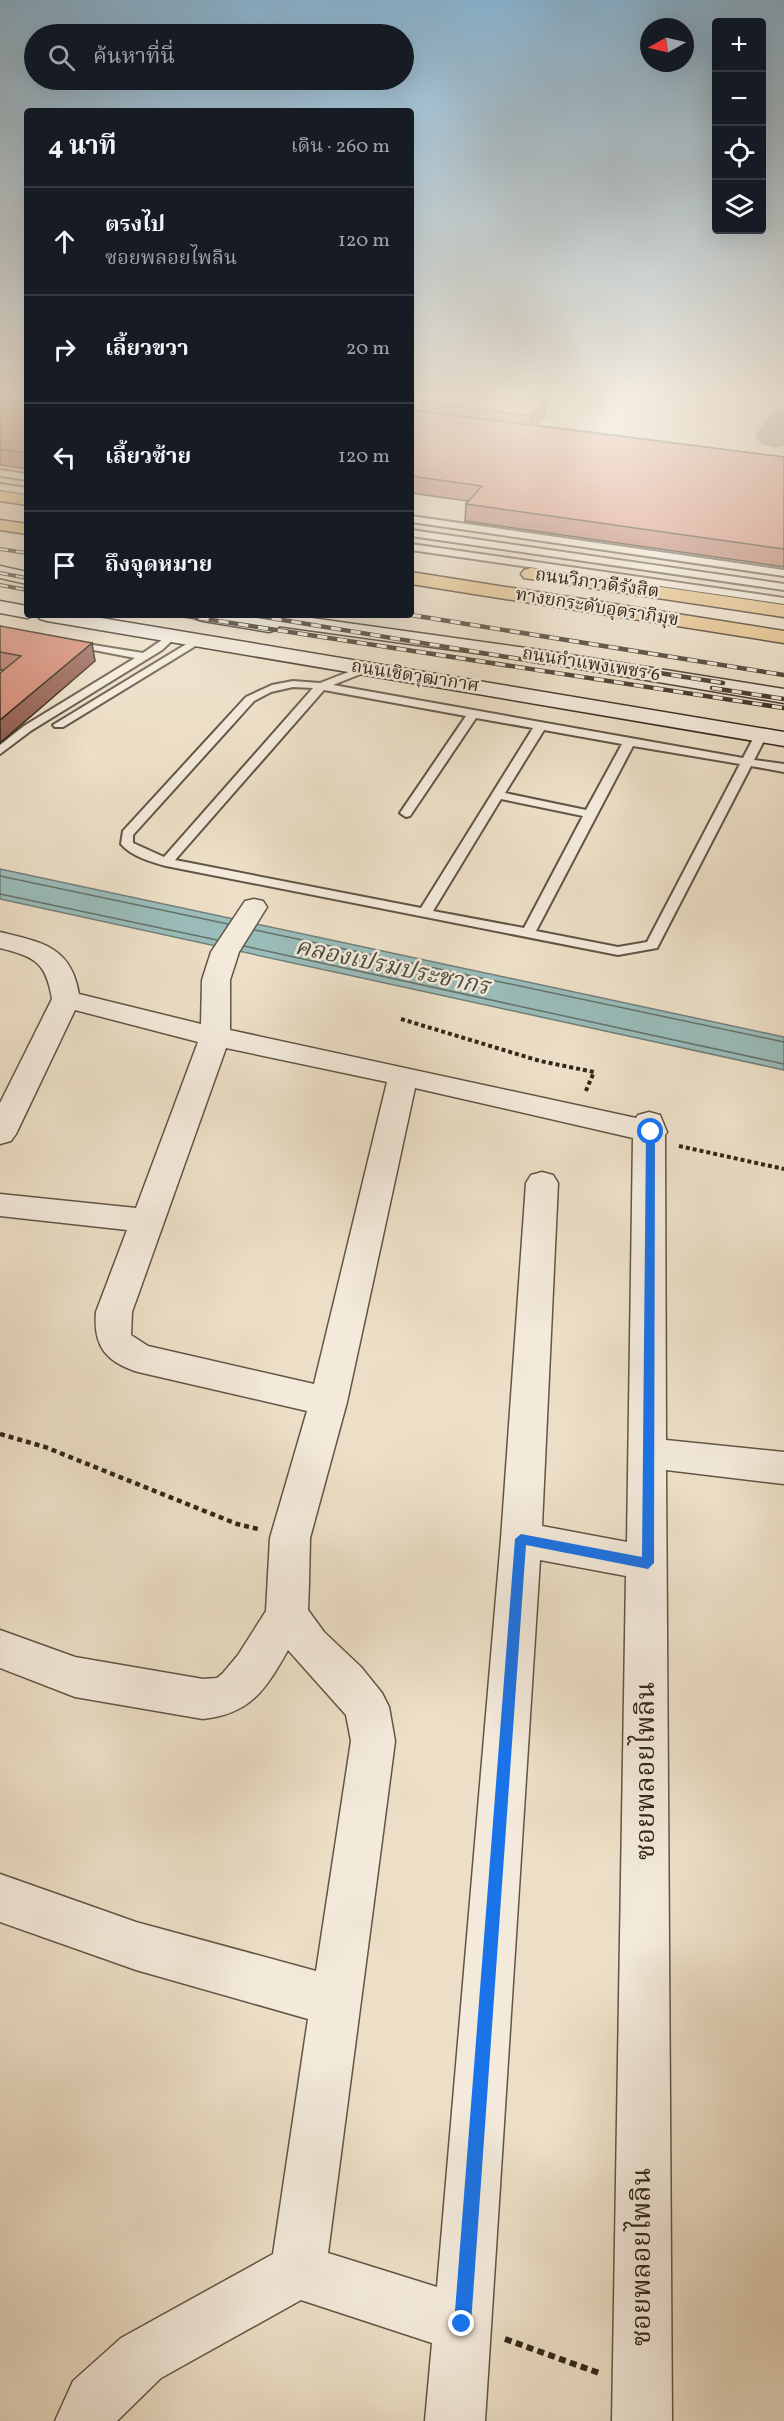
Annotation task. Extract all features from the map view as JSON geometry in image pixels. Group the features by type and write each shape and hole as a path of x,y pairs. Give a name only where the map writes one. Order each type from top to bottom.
{"highway":[{"path":"0,514 24,518"},
{"path":"0,525 24,529"},
{"name":"ถนนวิภาวดีรังสิต","path":"414,556 784,611"},
{"name":"ทางยกระดับอุตราภิมุข","path":"414,566 784,622"},
{"name":"ทางยกระดับอุตราภิมุข","path":"414,578 784,637"},
{"name":"ถนนวิภาวดีรังสิต","path":"414,588 784,646"}],"street":[{"path":"0,573 24,577"},
{"path":"0,583 24,587"},
{"path":"0,607 24,611"},
{"name":"ถนนเชิดวุฒากาศ","path":"65,618 784,739"},
{"name":"ถนนกำแพงเพชร 6","path":"221,618 312,633 397,638"},
{"name":"ถนนกำแพงเพชร 6","path":"267,618 579,662 784,696"},
{"path":"410,675 435,643"},
{"path":"535,697 579,662"},
{"path":"250,913 225,952 216,980 215,1036 114,1312 112,1334 118,1346 138,1358 328,1402"},
{"path":"0,940 42,953 56,964 64,980 66,999 0,1134"},
{"path":"0,1649 75,1677 203,1699 220,1698 232,1692 244,1681 287,1615 290,1538 328,1402 403,1076 166,1026 66,999"},
{"name":"ซอยพลอยไพลิน","path":"403,1076 650,1127 642,2405"},
{"path":"455,2421 521,1539 542,1184"},
{"path":"0,1205 149,1221"},
{"path":"648,1453 784,1468"},
{"path":"521,1539 648,1563"},
{"path":"287,1615 309,1645 346,1681 367,1707 372,1741 298,2271"},
{"path":"0,1898 136,1946 336,2002"},
{"path":"85,2421 94,2402 141,2358 298,2271 462,2324"}],"lane":[{"path":"414,520 784,574"},
{"path":"414,533 784,587"},
{"path":"414,547 784,601"},
{"path":"0,751 28,728 158,648 172,636"},
{"path":"59,725 198,640"},
{"path":"63,641 142,656"},
{"path":"166,862 321,686 364,669"},
{"path":"761,735 747,762 652,945 618,951 166,862 135,850 127,844 127,834 250,699 264,689 279,685 300,683 321,686 629,742 747,762 784,768"},
{"path":"406,813 473,714"},
{"path":"424,914 541,725"},
{"path":"528,934 629,742"},
{"path":"498,795 590,814"}],"path":[{"path":"0,1434 45,1447 237,1524 290,1538"},
{"path":"462,2324 642,2405"}],"water":[{"name":"คลองเปรมประชากร","path":"0,869 784,1037 784,1070 0,899"}],"building":[{"path":"473,505 784,505 784,549"},
{"path":"0,626 92,643 0,720 0,673 21,656 0,652"}],"railway":[{"path":"0,549 24,553"},
{"path":"0,573 24,577"},
{"path":"0,585 24,589"},
{"path":"414,615 784,675"},
{"path":"199,618 784,708"},
{"path":"270,618 544,663"},
{"path":"533,653 723,683"},
{"path":"712,688 784,699"}],"route":[{"path":"462,2324 521,1539 648,1563 651,1132"}]}
